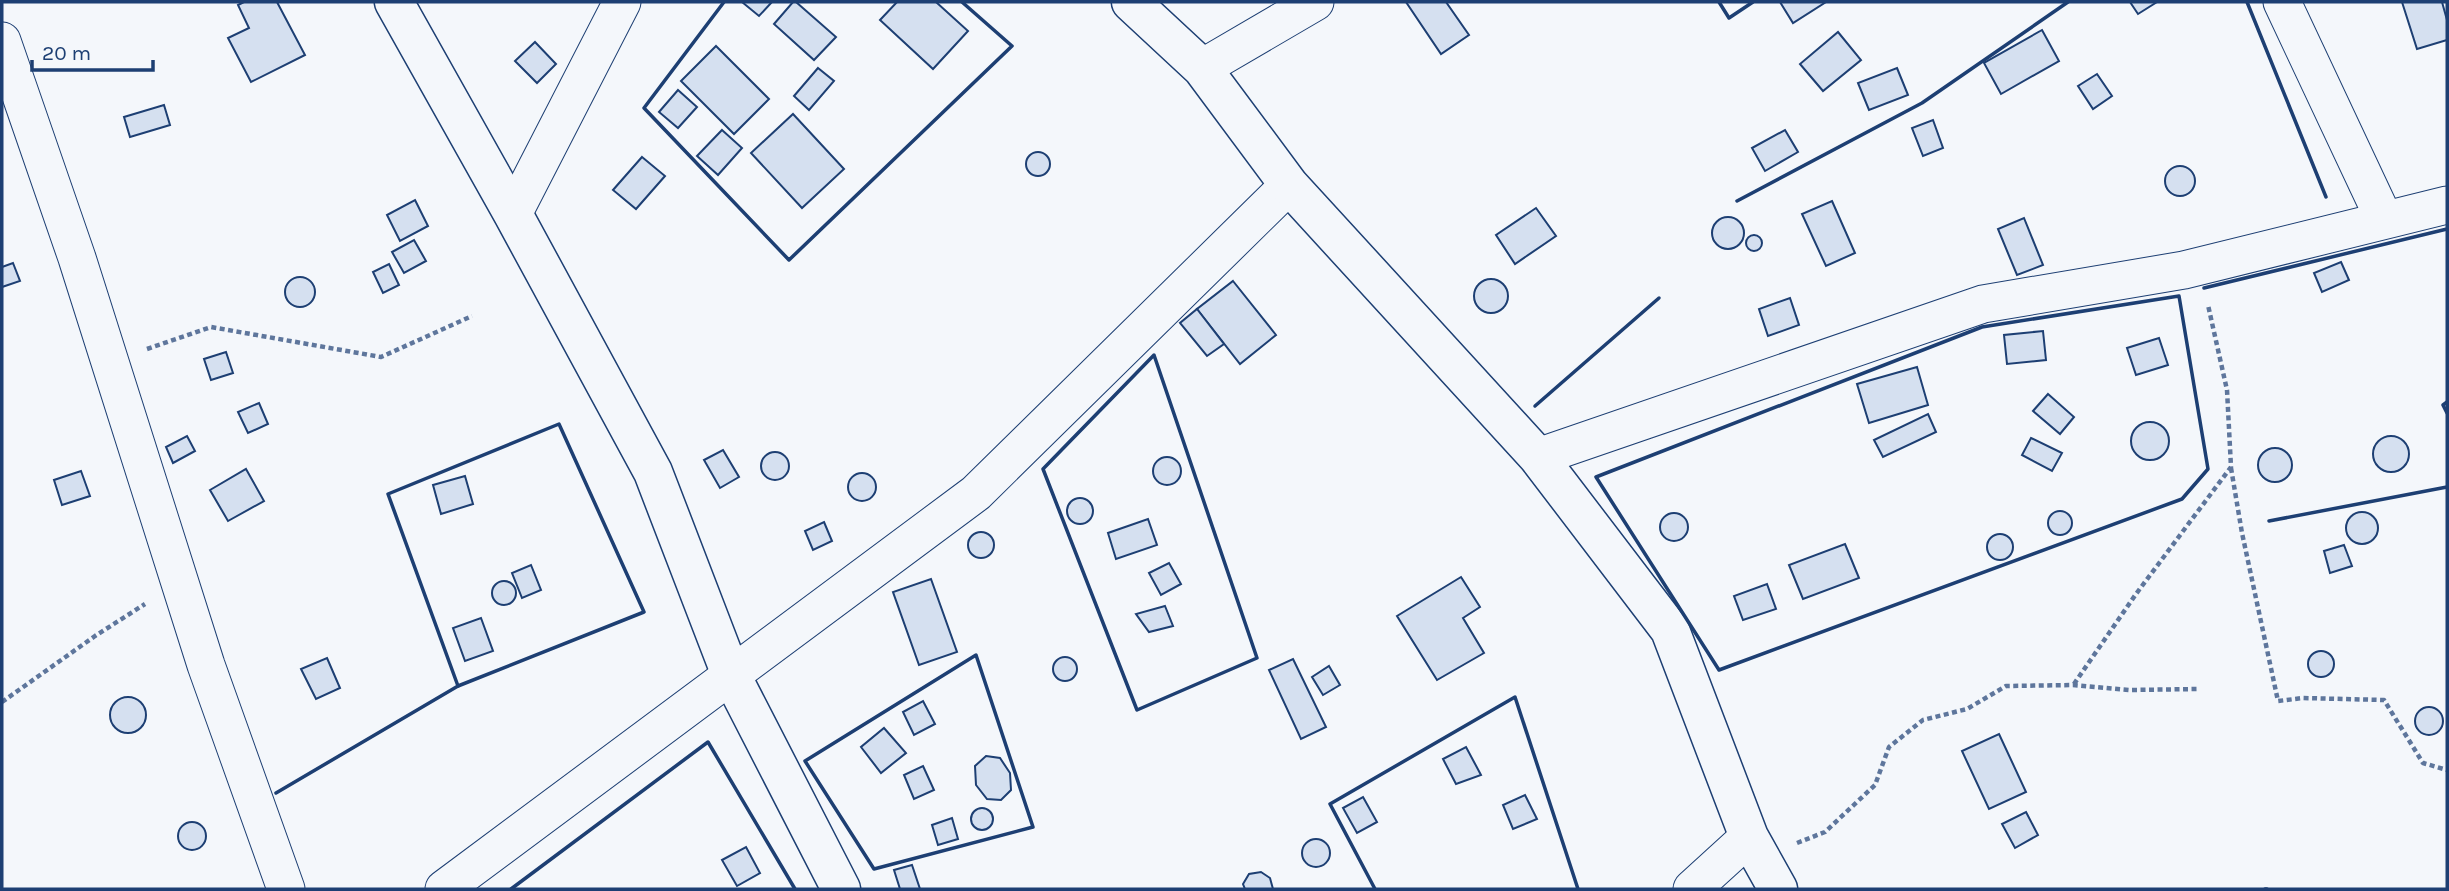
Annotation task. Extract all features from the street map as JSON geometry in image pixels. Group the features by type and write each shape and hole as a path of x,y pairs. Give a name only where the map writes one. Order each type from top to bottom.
{"street":[{"path":"394,2 653,472 731,675 841,889"},
{"path":"513,214 622,2"},
{"path":"1131,2 1202,68 1289,185 1538,457 1670,630 1763,861 1692,889"},
{"path":"1202,68 1315,2"},
{"path":"2282,2 2384,219"},
{"path":"2,41 77,258 206,665 286,889"},
{"path":"444,889 976,493 1289,185"},
{"path":"1538,457 1983,303 2199,266 2447,205"}],"path":[{"path":"2199,266 2227,390 2231,467 2242,533 2278,701 2303,698 2384,699 2423,763 2447,770"},
{"path":"110,361 211,327 381,357 472,316"},
{"path":"2073,685 2136,594 2231,467"},
{"path":"2,702 95,636 180,582"},
{"path":"1763,861 1825,832 1875,785 1889,747 1923,720 1967,709 2006,687 2073,685 2129,690 2198,690"}],"building":[{"path":"244,2 277,2 305,55 251,82 228,38 249,28 238,5"},
{"path":"742,2 772,2 759,16"},
{"path":"793,2 836,37 814,60 774,24"},
{"path":"897,2 936,2 968,31 933,69 880,20"},
{"path":"1406,2 1446,2 1469,35 1441,54"},
{"path":"1780,2 1826,2 1793,23"},
{"path":"2130,2 2157,2 2138,14"},
{"path":"2402,2 2442,2 2447,20 2447,40 2417,49"},
{"path":"2042,30 2059,61 2001,94 1984,63"},
{"path":"1838,32 1861,60 1823,91 1800,64"},
{"path":"535,42 556,64 537,83 515,61"},
{"path":"716,46 769,99 734,134 681,81"},
{"path":"818,68 834,81 809,110 794,96"},
{"path":"1897,68 1908,95 1869,110 1858,83"},
{"path":"2097,74 2112,96 2093,109 2078,86"},
{"path":"678,90 697,107 678,128 659,112"},
{"path":"164,105 170,125 130,137 124,117"},
{"path":"793,114 844,169 802,208 751,153"},
{"path":"1933,120 1943,148 1923,156 1912,128"},
{"path":"722,130 742,148 718,175 697,156"},
{"path":"1785,130 1798,152 1765,171 1752,148"},
{"path":"1038,152 1047,155 1050,164 1047,173 1038,176 1029,173 1026,164 1029,155"},
{"path":"642,157 665,176 636,209 613,190"},
{"path":"2180,166 2191,170 2195,181 2191,192 2180,196 2169,192 2165,181 2169,170"},
{"path":"415,200 428,226 400,241 387,215"},
{"path":"1832,201 1855,253 1826,266 1802,214"},
{"path":"1536,208 1556,236 1515,264 1496,235"},
{"path":"1728,217 1739,222 1744,233 1739,244 1728,249 1717,244 1712,233 1717,222"},
{"path":"2024,218 2043,265 2017,275 1998,229"},
{"path":"1751,235 1757,235 1762,243 1760,249 1751,251 1746,246 1746,240"},
{"path":"414,240 426,261 404,273 392,252"},
{"path":"2341,262 2349,280 2322,292 2314,273"},
{"path":"13,263 20,281 2,287 2,267"},
{"path":"389,264 399,285 383,293 373,272"},
{"path":"300,277 311,281 315,292 311,303 300,307 289,303 285,292 289,281"},
{"path":"1491,279 1503,284 1508,296 1503,308 1491,313 1479,308 1474,296 1479,284"},
{"path":"1233,281 1276,335 1240,364 1197,309"},
{"path":"1790,298 1799,325 1768,336 1759,309"},
{"path":"1197,309 1224,344 1207,356 1180,323"},
{"path":"2043,331 2046,360 2007,364 2004,335"},
{"path":"2159,338 2168,365 2136,375 2127,348"},
{"path":"226,352 233,373 211,380 204,359"},
{"path":"1917,367 1928,405 1869,423 1857,384"},
{"path":"2048,394 2074,417 2060,434 2033,411"},
{"path":"259,403 268,424 248,433 238,412"},
{"path":"1928,414 1936,432 1883,457 1874,440"},
{"path":"2150,422 2164,427 2169,441 2164,455 2150,460 2136,455 2131,441 2136,427"},
{"path":"187,436 195,451 173,463 166,447"},
{"path":"2391,436 2404,441 2409,454 2404,467 2391,472 2378,467 2373,454 2378,441"},
{"path":"2031,438 2062,453 2052,471 2022,455"},
{"path":"2275,448 2287,453 2292,465 2287,477 2275,482 2263,477 2258,465 2263,453"},
{"path":"723,450 739,477 720,488 704,460"},
{"path":"775,452 785,456 789,466 785,476 775,480 765,476 761,466 765,456"},
{"path":"1167,457 1177,461 1181,471 1177,481 1167,485 1157,481 1153,471 1157,461"},
{"path":"246,469 264,501 228,521 210,490"},
{"path":"81,471 90,496 62,505 54,480"},
{"path":"862,473 872,477 876,487 872,497 862,501 852,497 848,487 852,477"},
{"path":"465,476 473,504 441,514 433,485"},
{"path":"1080,498 1089,502 1093,511 1089,520 1080,524 1071,520 1067,511 1071,502"},
{"path":"2060,511 2069,514 2072,523 2069,532 2060,535 2051,532 2048,523 2051,514"},
{"path":"2362,512 2373,517 2378,528 2373,539 2362,544 2351,539 2346,528 2351,517"},
{"path":"1674,513 1684,517 1688,527 1684,537 1674,541 1664,537 1660,527 1664,517"},
{"path":"1148,519 1157,545 1116,559 1108,533"},
{"path":"824,522 832,541 813,550 805,531"},
{"path":"981,532 990,536 994,545 990,554 981,558 972,554 968,545 972,536"},
{"path":"2000,534 2009,538 2013,547 2009,556 2000,560 1991,556 1987,547 1991,538"},
{"path":"1845,544 1859,578 1803,599 1789,565"},
{"path":"2344,545 2352,566 2330,573 2324,551"},
{"path":"1169,563 1181,584 1161,595 1149,573"},
{"path":"531,565 541,590 522,598 512,573"},
{"path":"1461,577 1480,607 1463,618 1484,653 1437,680 1397,616"},
{"path":"931,579 957,652 919,665 893,592"},
{"path":"504,581 512,585 516,593 512,601 504,605 496,601 492,593 496,585"},
{"path":"1767,584 1776,609 1743,620 1734,596"},
{"path":"1165,606 1173,626 1149,632 1136,614"},
{"path":"481,618 493,651 465,661 453,628"},
{"path":"2321,651 2330,655 2334,664 2330,673 2321,677 2312,673 2308,664 2312,655"},
{"path":"1065,657 1074,660 1077,669 1074,678 1065,681 1056,678 1053,669 1056,660"},
{"path":"327,658 340,688 316,699 301,669"},
{"path":"1293,659 1326,727 1301,739 1269,670"},
{"path":"1329,666 1340,685 1323,695 1312,677"},
{"path":"128,697 141,702 146,715 141,728 128,733 115,728 110,715 115,702"},
{"path":"923,701 935,724 914,735 903,712"},
{"path":"2429,707 2439,711 2443,721 2439,731 2429,735 2419,731 2415,721 2419,711"},
{"path":"884,728 906,753 881,773 861,747"},
{"path":"1999,734 2026,792 1989,809 1962,751"},
{"path":"1466,747 1481,775 1456,784 1443,759"},
{"path":"986,756 1000,758 1010,773 1011,790 1001,800 987,799 976,785 975,766"},
{"path":"923,766 934,790 914,799 904,775"},
{"path":"1525,795 1537,819 1513,829 1503,805"},
{"path":"1363,797 1377,822 1357,833 1343,808"},
{"path":"982,808 990,811 993,819 990,827 982,830 974,827 971,819 974,811"},
{"path":"2026,812 2038,835 2015,848 2002,824"},
{"path":"952,818 958,839 938,845 932,825"},
{"path":"192,822 202,826 206,836 202,846 192,850 182,846 178,836 182,826"},
{"path":"1316,839 1326,843 1330,853 1326,863 1316,867 1306,863 1302,853 1306,843"},
{"path":"746,847 760,873 737,886 722,860"},
{"path":"912,865 920,889 900,889 894,870"},
{"path":"1261,872 1270,878 1273,889 1245,889 1243,884 1249,874"}],"wall":[{"path":"724,2 644,108 789,260 1012,46 962,2"},
{"path":"1719,2 1729,18 1753,2"},
{"path":"1737,201 1922,103 2068,2"},
{"path":"2247,2 2326,197"},
{"path":"2204,288 2447,229"},
{"path":"2179,296 2208,469 2182,499 1719,670 1596,477 1982,327 2179,296"},
{"path":"1535,406 1659,298"},
{"path":"1154,355 1257,658 1137,710 1043,469 1154,355"},
{"path":"2447,402 2443,405 2447,413"},
{"path":"559,424 644,612 458,686 388,494 559,424"},
{"path":"2269,521 2447,487"},
{"path":"976,655 1033,827 874,869 805,761 976,655"},
{"path":"276,793 458,686"},
{"path":"1375,889 1330,804 1515,697 1578,889"},
{"path":"511,889 708,742 795,889"}]}
